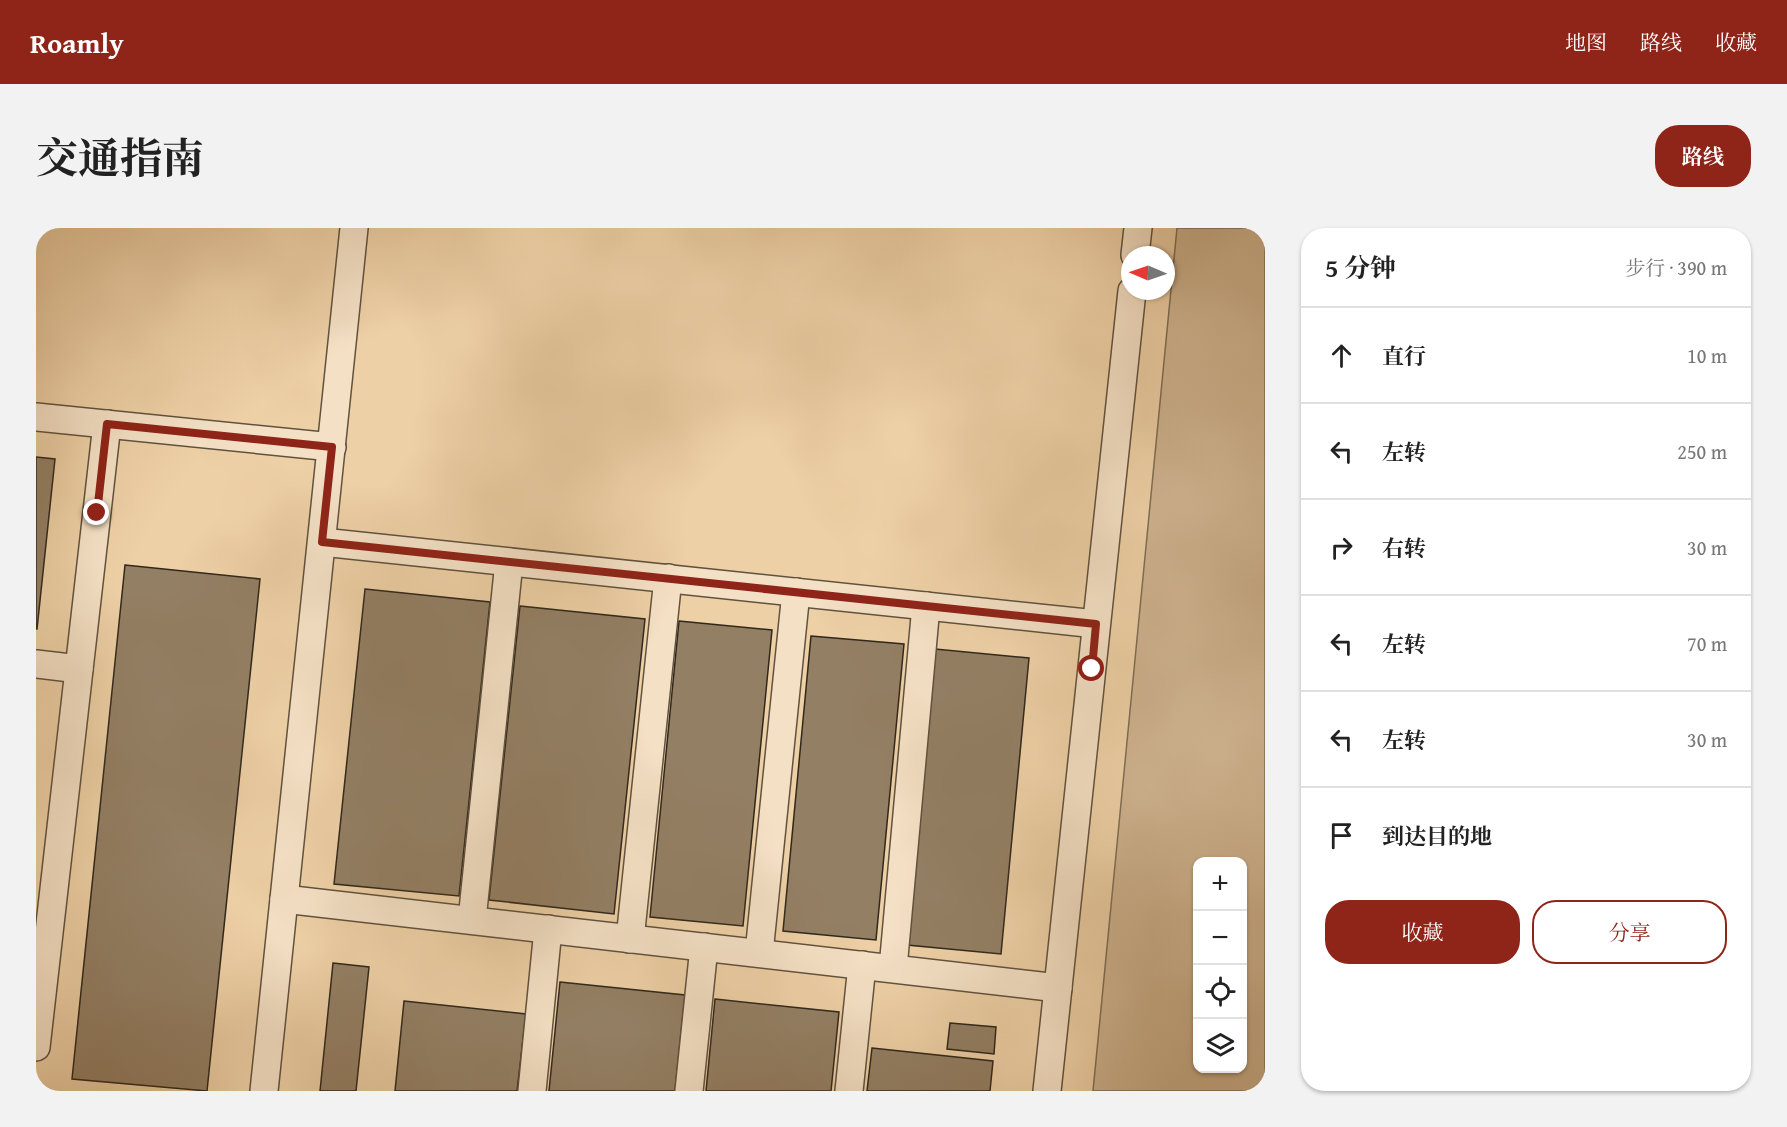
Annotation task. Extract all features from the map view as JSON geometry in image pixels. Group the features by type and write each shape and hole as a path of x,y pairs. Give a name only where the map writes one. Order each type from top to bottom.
{"lane":[{"path":"264,1091 354,228"},
{"path":"1136,246 1138,228"},
{"path":"1047,1091 1131,300"},
{"path":"36,417 332,447"},
{"path":"36,1047 44,911 79,669 107,424"},
{"path":"322,542 1096,624"},
{"path":"472,921 509,562"},
{"path":"630,939 668,578"},
{"path":"759,953 796,592"},
{"path":"893,968 926,606"},
{"path":"36,664 79,669"},
{"path":"284,899 1058,988"},
{"path":"532,1091 548,929"},
{"path":"688,1091 704,947"},
{"path":"849,1091 862,965"}],"shaded area":[{"path":"1177,228 1265,228 1265,1091 1093,1091 1170,300 1175,300"}],"building":[{"path":"36,457 55,459 37,629 36,629"},
{"path":"125,565 260,579 207,1091 72,1079"},
{"path":"365,589 490,602 459,896 334,884"},
{"path":"520,606 645,619 614,914 489,900"},
{"path":"679,621 772,630 743,926 650,917"},
{"path":"811,636 904,644 876,940 783,931"},
{"path":"935,649 1029,658 1001,954 907,945"},
{"path":"333,963 369,967 356,1091 320,1091"},
{"path":"560,982 685,995 675,1091 549,1091"},
{"path":"715,999 839,1012 831,1091 706,1091"},
{"path":"404,1001 526,1014 517,1091 395,1091"},
{"path":"950,1023 996,1027 994,1054 947,1049"},
{"path":"872,1048 993,1061 990,1091 867,1091"}],"route":[{"path":"97,513 107,424 332,447 322,542 1096,624 1092,669"}]}
